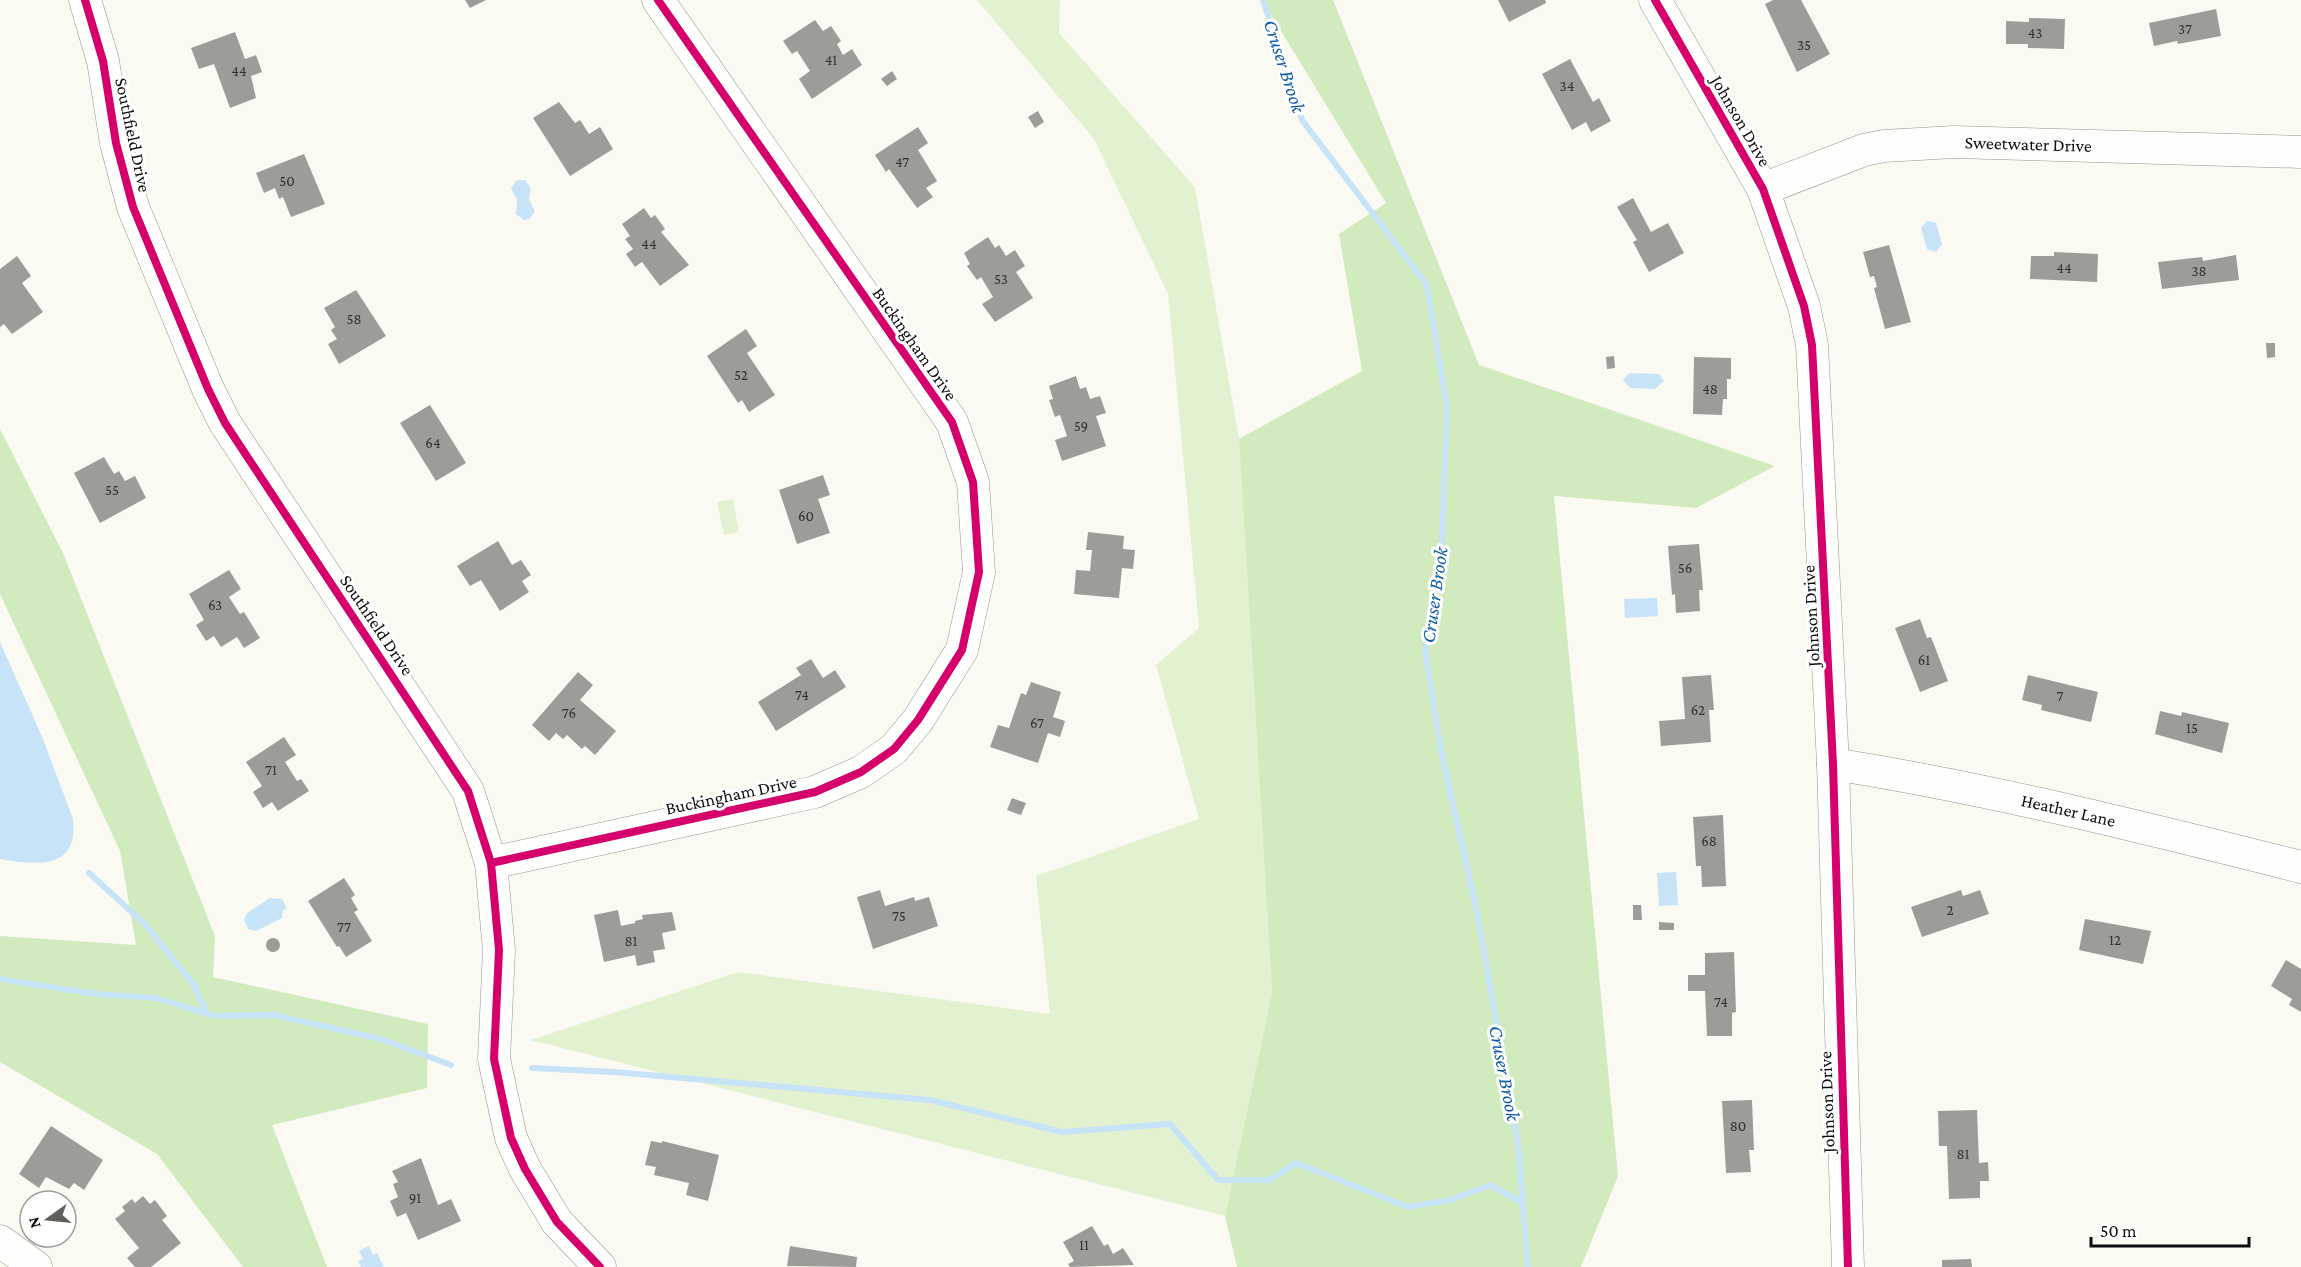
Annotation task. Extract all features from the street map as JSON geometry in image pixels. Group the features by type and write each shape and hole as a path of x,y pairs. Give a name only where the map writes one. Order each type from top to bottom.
{"street":[{"name":"Southfield Drive","path":"86,0 103,61 116,143 133,207 208,389 225,423 468,791 491,863 499,950 494,1059 511,1138 525,1169 557,1222 600,1267"},
{"name":"Buckingham Drive","path":"491,863 815,792 861,772 894,749 918,720 962,650 979,572 973,482 952,422 658,0"},
{"name":"Johnson Drive","path":"1655,0 1763,189 1804,306 1812,345 1833,765 1848,1267"},
{"name":"Sweetwater Drive","path":"1763,189 1864,150 1884,146 1953,142 2301,152"},
{"name":"Heather Lane","path":"1833,765 1904,775 2092,815 2301,867"},
{"path":"0,1241 36,1267"}],"green space":[{"path":"977,0 1060,0 1059,33 1195,187 1239,439 1272,993 1225,1216 531,1040 738,972 1050,1014 1036,876 1199,819 1156,665 1199,628 1168,294 1094,139"},
{"path":"1262,0 1333,0 1479,365 1775,466 1696,508 1554,496 1618,1176 1581,1267 1237,1267 1225,1216 1272,993 1239,439 1362,371 1339,234 1386,203"},
{"path":"0,429 63,553 215,936 213,977 428,1024 427,1088 272,1125 327,1267 243,1267 157,1154 0,1062 0,936 136,945 120,851 0,594"},
{"path":"733,499 739,532 724,535 717,502"}],"water":[{"path":"517,180 525,180 531,188 529,199 535,212 529,219 524,220 516,214 517,200 511,188"},
{"path":"1927,221 1936,223 1942,244 1936,252 1927,249 1921,228"},
{"path":"1629,373 1659,374 1664,381 1655,389 1630,388 1623,380"},
{"path":"1657,598 1658,616 1625,618 1624,599"},
{"path":"0,642 43,739 73,819 73,836 69,848 62,856 51,861 27,863 0,859"},
{"path":"1676,872 1678,905 1659,906 1657,873"},
{"path":"270,898 282,899 287,908 283,910 282,918 256,931 248,929 244,920 247,913"},
{"path":"369,1246 373,1255 377,1253 384,1267 361,1267 358,1261 363,1259 359,1251"}],"building":[{"path":"465,0 486,0 470,8"},
{"path":"1498,0 1545,0 1546,3 1509,22"},
{"path":"1773,0 1801,0 1830,54 1797,72 1765,4"},
{"path":"2216,9 2221,36 2154,46 2149,23"},
{"path":"2029,18 2065,19 2064,49 2028,48 2028,44 2006,44 2006,21 2029,22"},
{"path":"815,20 823,31 831,26 841,41 837,44 843,55 852,49 862,65 812,99 799,79 810,71 797,51 792,54 783,41"},
{"path":"235,32 245,59 256,55 262,72 251,76 256,98 230,108 214,64 199,69 191,48"},
{"path":"1570,59 1593,102 1599,98 1611,121 1591,132 1586,122 1572,130 1542,74"},
{"path":"892,71 897,79 887,86 881,79"},
{"path":"559,102 575,123 580,120 589,134 600,127 613,149 570,176 533,118"},
{"path":"1038,111 1044,122 1035,128 1028,117"},
{"path":"918,127 928,143 918,150 937,181 926,188 933,197 917,208 889,169 886,172 875,155"},
{"path":"304,154 325,204 291,217 283,197 279,199 275,188 264,193 256,173"},
{"path":"1633,198 1651,232 1668,223 1684,253 1649,272 1633,242 1637,240 1617,207"},
{"path":"644,208 651,218 655,215 665,229 661,232 689,265 660,286 642,262 635,267 626,254 633,249 625,239 630,236 622,224"},
{"path":"988,237 995,248 999,245 1006,256 1015,250 1025,266 1016,272 1033,298 995,322 982,304 993,297 981,277 977,280 967,266 970,264 964,253"},
{"path":"1889,245 1911,322 1885,329 1874,288 1877,287 1874,276 1870,277 1863,252"},
{"path":"2054,252 2098,254 2097,282 2030,279 2031,256 2054,256"},
{"path":"2236,255 2239,280 2162,289 2158,262 2202,257 2203,261"},
{"path":"17,256 31,276 22,283 43,312 12,334 4,324 0,327 0,269"},
{"path":"356,290 386,336 339,364 328,344 337,339 331,330 335,327 324,308"},
{"path":"746,329 757,346 747,353 775,395 749,412 742,400 738,403 707,356"},
{"path":"2266,343 2275,343 2275,357 2267,358"},
{"path":"1614,356 1615,368 1607,369 1606,357"},
{"path":"1694,357 1731,358 1731,379 1727,379 1727,399 1723,399 1722,415 1693,414"},
{"path":"1076,376 1080,389 1086,387 1090,399 1100,396 1106,413 1096,416 1106,446 1062,461 1055,440 1067,436 1060,415 1055,417 1049,400 1053,399 1049,386"},
{"path":"430,405 466,463 436,481 400,423"},
{"path":"104,457 114,474 119,471 125,481 135,476 146,498 100,523 74,473"},
{"path":"823,475 830,495 818,499 830,533 797,544 779,490"},
{"path":"1088,532 1124,536 1123,549 1135,550 1133,569 1122,568 1119,598 1074,594 1076,570 1090,571 1092,550 1086,550"},
{"path":"498,541 512,565 521,560 531,575 522,581 529,592 500,611 481,580 470,586 457,566"},
{"path":"1699,544 1703,590 1699,590 1700,611 1676,613 1675,594 1672,595 1668,546"},
{"path":"229,570 241,589 229,597 240,614 244,612 260,638 244,648 237,637 221,647 214,636 206,641 196,625 204,620 189,594"},
{"path":"1920,619 1927,638 1931,637 1948,681 1920,692 1895,628"},
{"path":"811,659 823,678 835,670 846,687 776,731 758,702 801,675 796,668"},
{"path":"578,672 593,685 580,700 616,731 595,755 585,746 582,749 567,735 563,739 556,733 549,741 532,725"},
{"path":"1711,675 1714,710 1709,710 1711,742 1661,746 1659,721 1685,719 1682,677"},
{"path":"2028,675 2098,692 2091,722 2041,710 2042,705 2022,700"},
{"path":"1031,682 1061,692 1053,717 1065,721 1060,737 1048,733 1038,763 990,747 998,725 1009,728 1021,693 1026,695"},
{"path":"2160,711 2181,716 2182,712 2229,723 2222,753 2155,734"},
{"path":"284,737 296,755 285,762 297,781 301,779 309,791 278,811 272,802 263,808 253,792 262,786 246,762"},
{"path":"1012,798 1026,803 1021,815 1007,810"},
{"path":"1723,815 1726,886 1702,887 1701,866 1696,866 1693,817"},
{"path":"344,878 355,895 351,898 358,910 354,912 372,941 346,957 339,946 337,947 308,901"},
{"path":"880,890 885,906 914,897 915,901 929,897 938,926 873,949 857,897"},
{"path":"1961,890 1963,896 1980,890 1989,914 1922,937 1911,907"},
{"path":"1633,905 1641,905 1642,920 1633,920"},
{"path":"618,910 621,926 643,919 642,915 672,912 676,930 662,933 665,949 653,951 655,962 637,966 635,955 604,962 594,915"},
{"path":"2085,919 2151,931 2143,964 2079,950"},
{"path":"1659,922 1674,923 1674,930 1659,930"},
{"path":"270,938 276,938 280,945 276,952 270,952 266,948 266,942"},
{"path":"1734,952 1736,1012 1732,1013 1732,1036 1707,1036 1705,991 1688,991 1688,975 1705,975 1705,953"},
{"path":"2286,960 2301,969 2301,1012 2289,1005 2292,999 2271,986"},
{"path":"1752,1100 1754,1150 1749,1150 1751,1172 1726,1173 1722,1101"},
{"path":"1977,1110 1979,1163 1988,1162 1989,1181 1980,1181 1980,1198 1949,1199 1947,1146 1939,1146 1938,1111"},
{"path":"51,1126 103,1160 84,1190 74,1183 69,1189 46,1177 39,1188 19,1174"},
{"path":"651,1141 662,1143 662,1141 719,1155 708,1201 686,1195 689,1183 654,1175 656,1167 645,1165"},
{"path":"421,1158 438,1205 451,1199 461,1221 418,1240 406,1213 397,1217 390,1201 398,1197 393,1184 398,1182 392,1171"},
{"path":"143,1196 150,1204 155,1200 167,1216 162,1220 181,1243 151,1267 135,1267 127,1258 139,1248 115,1219 125,1211 122,1207 132,1199 135,1203"},
{"path":"1092,1226 1104,1246 1108,1244 1113,1254 1123,1248 1134,1265 1070,1267 1068,1264 1074,1261 1063,1242"},
{"path":"790,1246 857,1257 856,1267 787,1266"},
{"path":"1971,1259 1972,1267 1942,1267 1942,1260"}],"waterway":[{"name":"Cruser Brook","path":"1263,0 1302,120 1427,285 1447,408 1442,541 1425,650 1441,751 1476,907 1518,1142 1528,1267"},
{"path":"89,873 145,924 194,985 207,1014"},
{"path":"0,979 95,994 156,998 215,1016 274,1015 381,1039 451,1065"},
{"path":"532,1068 614,1072 930,1100 1062,1132 1170,1124 1218,1180 1270,1180 1296,1163 1408,1207 1450,1200 1490,1185 1523,1203"}],"cycle path":[{"path":"85,0 103,61 116,143 133,207 208,389 225,423 468,791 491,863 499,950 494,1059 511,1138 525,1169 557,1222 600,1267"},
{"path":"491,863 815,792 861,772 894,749 918,720 962,650 979,572 973,482 952,422 658,0"},
{"path":"1655,0 1763,189 1804,306 1812,345 1833,764 1848,1267"}]}
